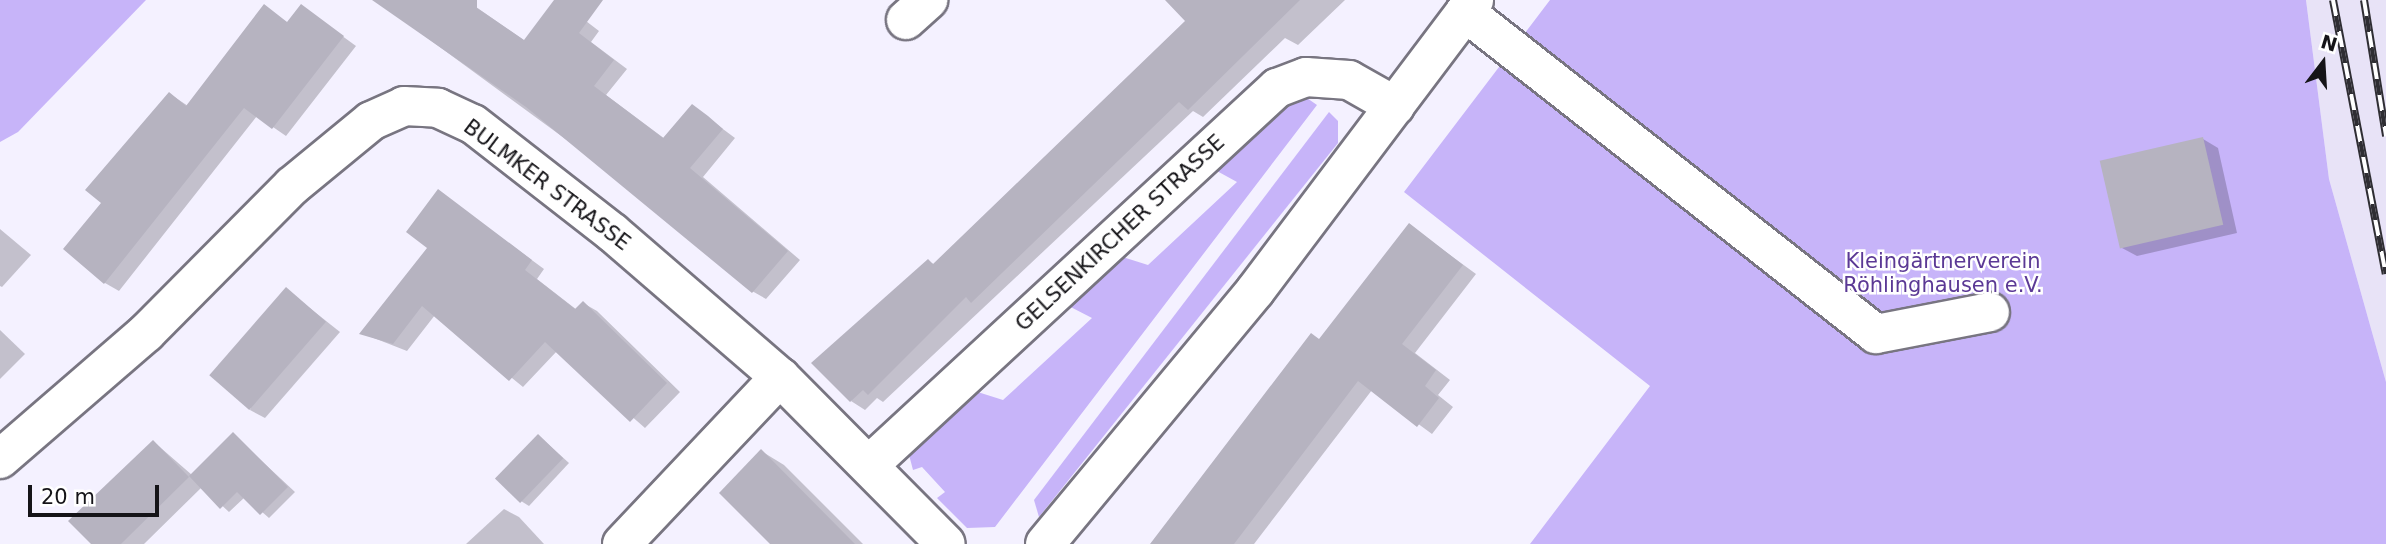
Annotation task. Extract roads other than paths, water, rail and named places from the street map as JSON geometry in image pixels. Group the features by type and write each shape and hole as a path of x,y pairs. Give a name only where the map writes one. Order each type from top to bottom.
{"street":[{"path":"1045,544 1151,422 1469,6 1876,334 1990,312"},
{"name":"GELSENKIRCHER STRASSE","path":"869,465 1277,88 1306,78 1349,80 1395,106"},
{"name":"BULMKER STRASSE","path":"0,459 146,333 292,186 371,121 404,106 438,108 473,124 613,233 780,377 946,544"},
{"path":"622,544 780,377"}],"railway":[{"path":"2333,0 2386,274"},
{"path":"2364,0 2386,136"}],"park label":[{"name":"Kleingärtnerverein Röhlinghausen e.V.","path":"1943,273"}]}
